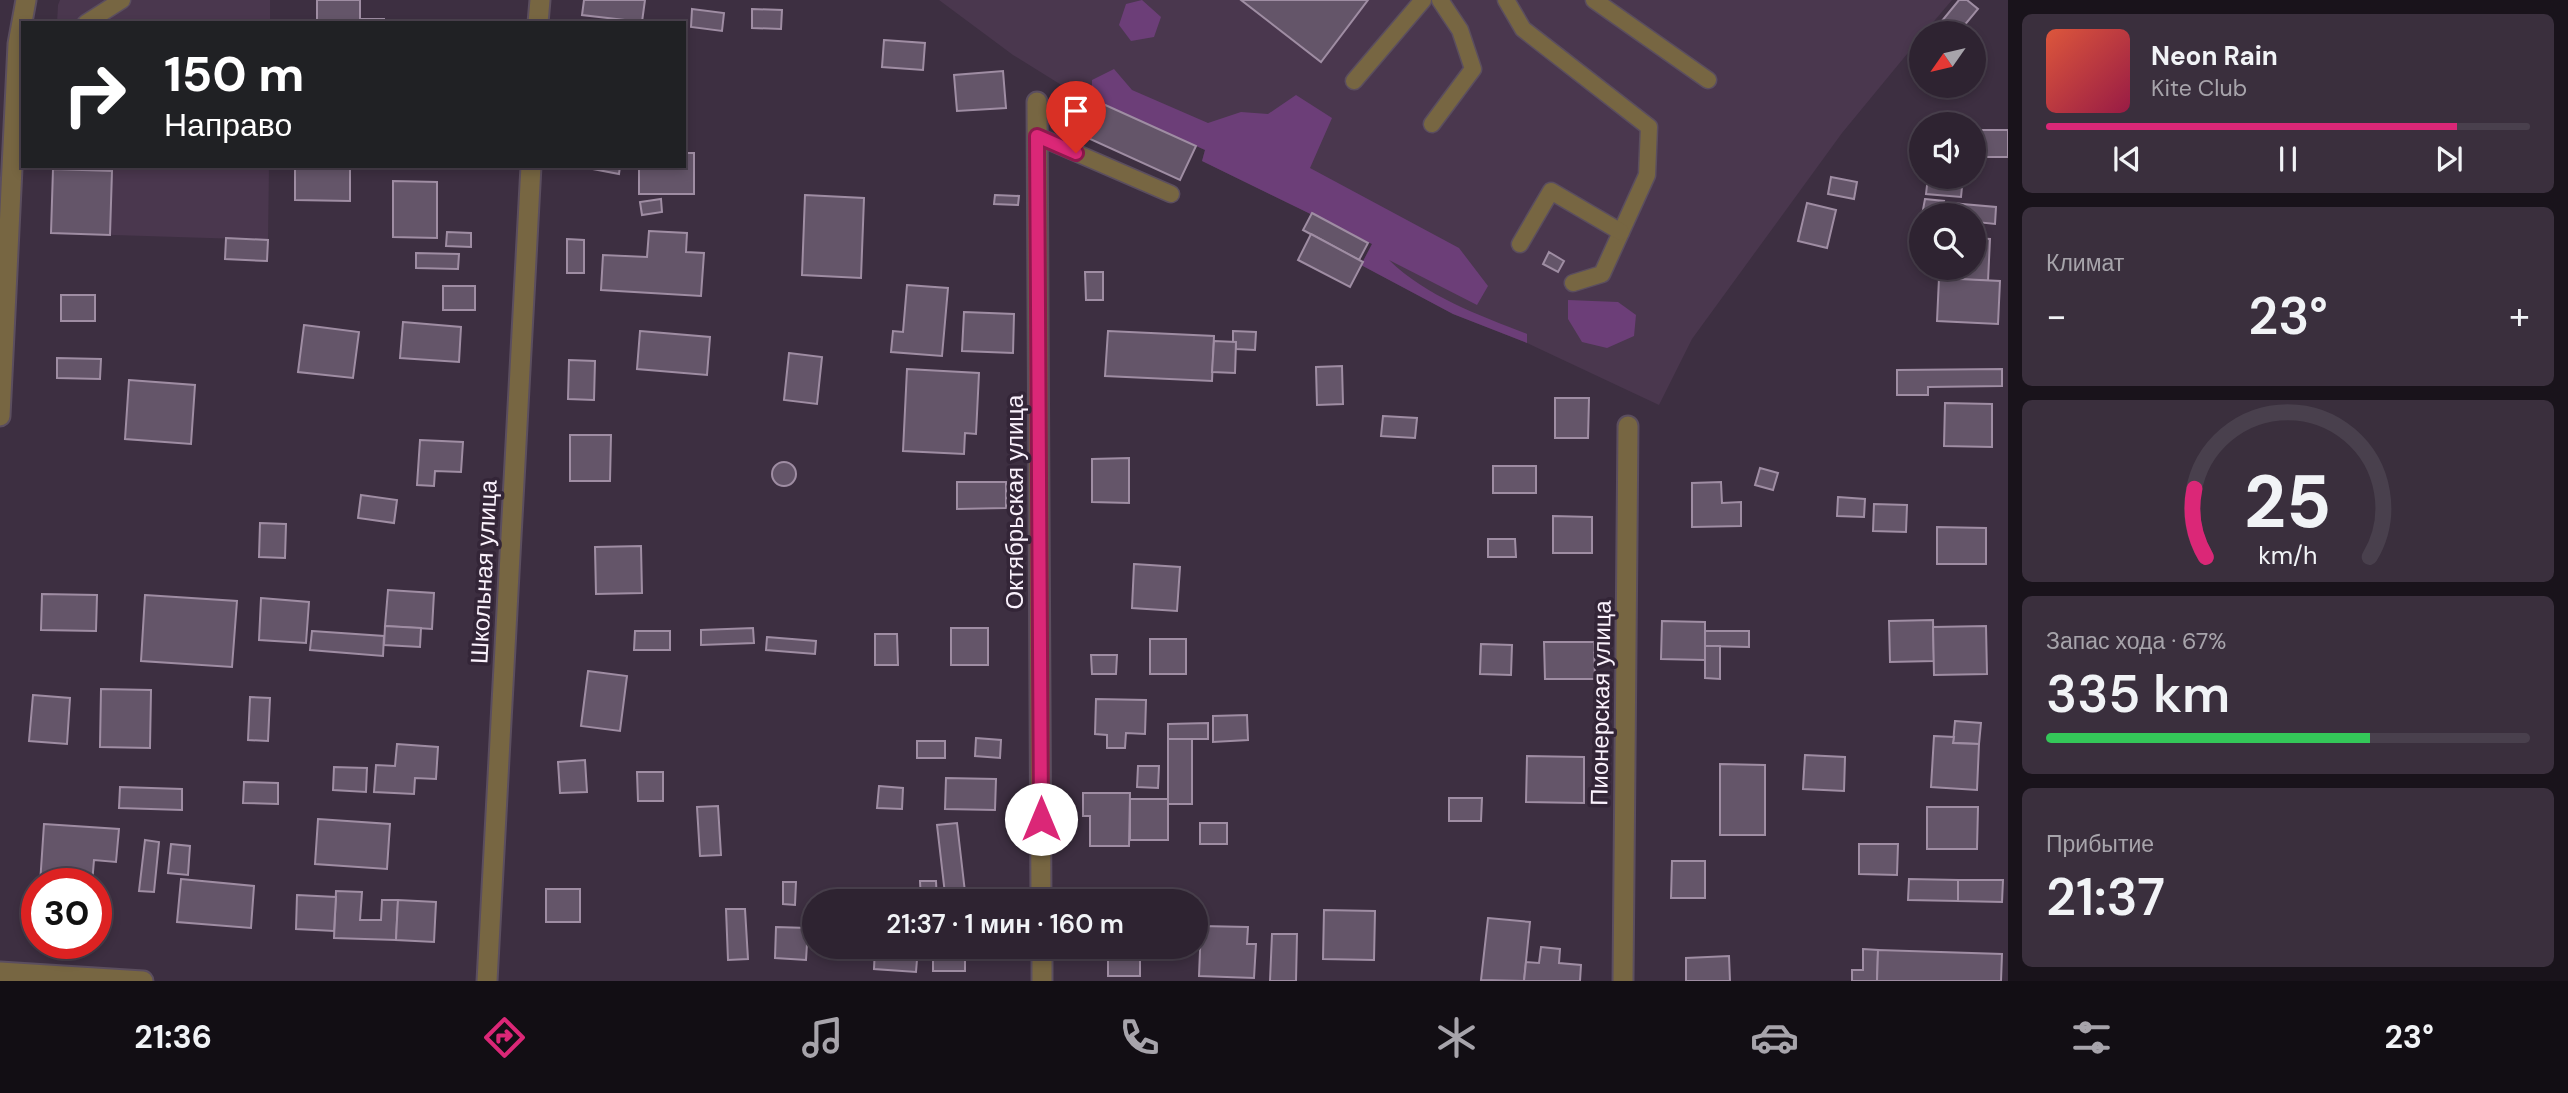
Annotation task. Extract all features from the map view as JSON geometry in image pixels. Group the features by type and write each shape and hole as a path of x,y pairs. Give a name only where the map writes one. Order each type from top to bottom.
{"street":[{"path":"24,21 26,0"},
{"path":"538,21 540,0"},
{"path":"0,416 21,43"},
{"name":"Октябрьская улица","path":"1037,102 1041,889"},
{"name":"Школьная улица","path":"487,981 531,168"},
{"name":"Пионерская улица","path":"1623,981 1628,426"},
{"path":"1042,959 1042,981"},
{"path":"0,972 143,981"}],"lane":[{"path":"89,21 122,0"},
{"path":"1354,81 1423,0"},
{"path":"1432,124 1473,69 1460,30 1440,0"},
{"path":"1506,0 1523,29 1649,127 1647,175 1602,274 1573,283"},
{"path":"1594,0 1709,80"},
{"path":"1037,136 1171,194"},
{"path":"1520,244 1551,191 1621,232"}],"shaded area":[{"path":"60,0 270,0 270,21 57,21"},
{"path":"939,0 1952,0 1934,21 1909,21 1909,52 1842,133 1692,339 1659,405 1527,343 1453,314 1361,265 1372,244 1202,161 1205,150 1063,86 1013,55"},
{"path":"1142,0 1161,17 1154,37 1131,41 1119,25 1126,4"},
{"path":"1114,69 1132,90 1208,123 1241,112 1268,114 1296,95 1332,118 1310,168 1459,248 1488,286 1477,305 1389,260 1437,295 1527,334 1527,343 1453,314 1361,265 1372,244 1202,161 1205,150 1092,99 1092,80"},
{"path":"53,168 269,168 268,240 51,233"},
{"path":"1568,300 1618,302 1636,315 1634,336 1607,348 1582,342 1568,319"}],"building":[{"path":"317,0 360,0 360,19 384,19 384,21 317,21"},
{"path":"584,0 645,0 642,21 582,15"},
{"path":"1241,0 1368,0 1321,62"},
{"path":"1959,0 1967,0 1978,9 1968,21 1942,21"},
{"path":"692,9 724,13 722,31 691,27"},
{"path":"752,9 782,10 781,29 752,28"},
{"path":"884,40 925,43 923,70 882,67"},
{"path":"1003,71 1006,108 957,111 954,75"},
{"path":"1092,99 1196,146 1180,180 1077,133"},
{"path":"1986,130 2008,130 2008,157 1986,157"},
{"path":"686,153 694,153 694,194 639,194 639,168 686,168"},
{"path":"295,168 350,168 350,201 295,200"},
{"path":"588,168 620,168 619,174"},
{"path":"53,169 112,171 110,235 51,233"},
{"path":"1831,177 1857,182 1854,199 1828,194"},
{"path":"393,181 437,182 437,238 393,237"},
{"path":"1927,189 1962,189 1961,197 1926,194"},
{"path":"805,195 864,198 861,278 802,275"},
{"path":"995,195 1019,196 1018,205 994,204"},
{"path":"661,199 662,212 642,215 640,202"},
{"path":"1925,199 1944,201 1944,203 1924,203"},
{"path":"1807,203 1836,210 1827,248 1798,241"},
{"path":"1986,206 1996,207 1995,224 1986,223"},
{"path":"1312,213 1368,243 1359,260 1303,230"},
{"path":"649,231 687,233 686,252 704,253 701,296 601,290 603,255 647,257"},
{"path":"447,232 471,233 471,247 446,246"},
{"path":"1311,234 1363,262 1350,287 1298,260"},
{"path":"226,238 268,240 267,261 225,259"},
{"path":"567,239 584,240 584,273 567,273"},
{"path":"1986,239 1990,239 1988,281 1973,280 1986,280"},
{"path":"1549,252 1564,261 1558,272 1543,264"},
{"path":"416,253 459,254 458,269 416,268"},
{"path":"1085,272 1103,272 1103,300 1086,300"},
{"path":"1939,280 2000,281 1998,324 1937,321"},
{"path":"907,285 948,288 942,356 891,352 893,331 903,332"},
{"path":"443,286 475,286 475,310 443,310"},
{"path":"61,295 95,295 95,321 61,321"},
{"path":"964,312 1014,314 1013,353 962,351"},
{"path":"403,322 461,327 459,362 400,358"},
{"path":"304,325 359,332 353,378 298,372"},
{"path":"640,331 710,337 707,375 637,369"},
{"path":"1108,331 1214,336 1212,381 1105,376"},
{"path":"1233,331 1256,332 1255,350 1236,349"},
{"path":"1214,341 1236,342 1235,373 1212,372"},
{"path":"789,353 822,357 817,404 784,400"},
{"path":"57,358 101,359 100,379 57,378"},
{"path":"569,360 595,361 594,400 568,399"},
{"path":"1342,366 1343,404 1317,405 1316,367"},
{"path":"907,369 979,373 976,434 965,433 964,454 903,451"},
{"path":"2002,369 2002,386 1928,387 1928,395 1897,395 1897,370"},
{"path":"129,380 195,385 191,444 125,439"},
{"path":"1555,398 1589,398 1588,438 1555,438"},
{"path":"1945,403 1992,404 1992,447 1944,446"},
{"path":"1383,416 1417,418 1415,438 1381,436"},
{"path":"570,435 611,435 610,481 570,481"},
{"path":"420,440 463,442 461,472 435,471 434,486 417,485"},
{"path":"1129,458 1129,503 1092,502 1092,459"},
{"path":"784,462 793,465 796,474 793,483 784,486 775,483 772,474 775,465"},
{"path":"1493,466 1536,466 1536,493 1493,493"},
{"path":"1760,468 1778,473 1773,490 1755,485"},
{"path":"957,482 1006,482 1006,508 957,509"},
{"path":"1721,482 1722,503 1741,502 1741,526 1692,527 1692,483"},
{"path":"361,495 397,500 394,523 358,518"},
{"path":"1838,497 1865,499 1864,517 1837,516"},
{"path":"1874,504 1907,505 1906,532 1873,531"},
{"path":"1553,516 1592,517 1592,553 1553,553"},
{"path":"260,523 286,524 285,558 259,557"},
{"path":"1937,527 1986,528 1986,564 1937,564"},
{"path":"1488,539 1515,539 1516,557 1488,557"},
{"path":"641,546 642,593 596,594 595,547"},
{"path":"1134,564 1180,567 1177,611 1132,608"},
{"path":"388,590 434,593 432,629 385,626"},
{"path":"42,594 97,595 96,631 41,630"},
{"path":"145,595 237,601 232,667 141,661"},
{"path":"261,598 309,602 306,643 259,640"},
{"path":"1933,620 1934,661 1890,662 1889,621"},
{"path":"1662,621 1705,622 1705,660 1661,659"},
{"path":"385,626 421,628 420,647 384,645"},
{"path":"1986,626 1987,674 1934,675 1933,627"},
{"path":"753,628 754,643 701,645 701,630"},
{"path":"951,628 988,628 988,665 951,665"},
{"path":"312,631 384,636 383,656 310,650"},
{"path":"635,631 670,631 670,650 634,650"},
{"path":"1705,631 1749,631 1749,647 1705,646"},
{"path":"875,634 897,634 898,665 875,665"},
{"path":"767,637 816,641 815,654 766,650"},
{"path":"1150,639 1186,639 1186,674 1150,674"},
{"path":"1544,642 1594,642 1595,679 1545,679"},
{"path":"1481,644 1512,645 1511,675 1480,674"},
{"path":"1705,646 1720,646 1720,679 1705,678"},
{"path":"1091,655 1117,655 1116,674 1092,674"},
{"path":"588,671 627,676 620,731 581,726"},
{"path":"101,689 151,690 150,748 100,747"},
{"path":"33,695 70,698 67,744 29,741"},
{"path":"250,697 270,698 268,741 248,740"},
{"path":"1096,699 1146,700 1145,734 1126,733 1125,748 1107,748 1107,735 1095,734"},
{"path":"1247,715 1248,740 1213,742 1213,716"},
{"path":"1955,721 1981,723 1979,744 1953,743"},
{"path":"1208,723 1208,739 1168,739 1168,724"},
{"path":"1934,736 1954,737 1953,743 1979,744 1977,790 1931,787"},
{"path":"976,738 1001,740 1000,758 975,756"},
{"path":"1168,739 1192,739 1192,804 1168,804"},
{"path":"917,741 945,741 945,758 917,758"},
{"path":"397,744 438,747 436,779 415,778 414,794 374,792 376,765 395,766"},
{"path":"1805,755 1845,757 1844,791 1803,789"},
{"path":"1527,756 1584,757 1584,803 1526,802"},
{"path":"585,760 587,792 560,793 558,762"},
{"path":"1720,764 1765,765 1765,835 1720,835"},
{"path":"1138,766 1159,766 1158,788 1137,787"},
{"path":"334,767 367,768 366,792 333,790"},
{"path":"637,772 663,772 663,801 638,801"},
{"path":"946,778 996,779 995,810 945,809"},
{"path":"244,782 278,783 278,804 243,803"},
{"path":"879,786 903,788 902,809 877,808"},
{"path":"120,787 182,789 182,810 119,808"},
{"path":"1083,793 1130,793 1129,846 1090,846 1090,816 1083,816"},
{"path":"1449,798 1482,798 1481,821 1449,821"},
{"path":"1130,799 1168,799 1168,840 1130,840"},
{"path":"718,806 721,855 700,856 697,807"},
{"path":"1927,807 1978,807 1977,849 1927,849"},
{"path":"318,819 390,824 387,869 315,864"},
{"path":"957,823 965,889 944,889 937,825"},
{"path":"1200,823 1227,823 1227,844 1200,844"},
{"path":"44,824 119,829 116,862 94,860 93,868 41,868"},
{"path":"145,840 159,842 154,892 139,891"},
{"path":"171,844 190,846 188,875 168,873"},
{"path":"1859,844 1898,844 1897,875 1859,874"},
{"path":"1672,861 1705,861 1705,898 1671,898"},
{"path":"181,879 254,886 251,928 177,922"},
{"path":"1909,879 1958,880 1958,901 1908,900"},
{"path":"1958,880 2003,880 2002,902 1958,901"},
{"path":"920,881 936,881 936,889 920,889"},
{"path":"783,882 796,882 795,905 783,904"},
{"path":"546,889 580,889 580,922 546,922"},
{"path":"336,891 362,892 360,920 381,920 382,900 398,900 396,940 334,938"},
{"path":"297,895 336,897 334,931 296,929"},
{"path":"398,900 436,902 434,942 396,940"},
{"path":"726,909 745,909 748,959 728,960"},
{"path":"1324,910 1375,911 1374,960 1323,959"},
{"path":"1488,918 1530,922 1524,981 1481,980"},
{"path":"1208,926 1248,927 1247,944 1256,944 1254,978 1199,976 1200,959 1208,959"},
{"path":"776,927 802,928 802,959 806,960 775,958"},
{"path":"1272,934 1297,934 1296,981 1270,981"},
{"path":"1541,947 1560,949 1559,963 1581,965 1580,981 1524,981 1526,962 1539,963"},
{"path":"1863,949 1878,950 1877,981 1852,981 1852,970 1863,970"},
{"path":"1878,950 2002,954 2001,981 1877,981"},
{"path":"1729,956 1730,981 1686,981 1686,958"},
{"path":"874,959 917,959 916,972 874,969"},
{"path":"933,959 965,959 965,971 933,971"},
{"path":"1108,959 1140,959 1140,976 1108,976"}],"route":[{"path":"1041,819 1037,136 1076,153"}]}
